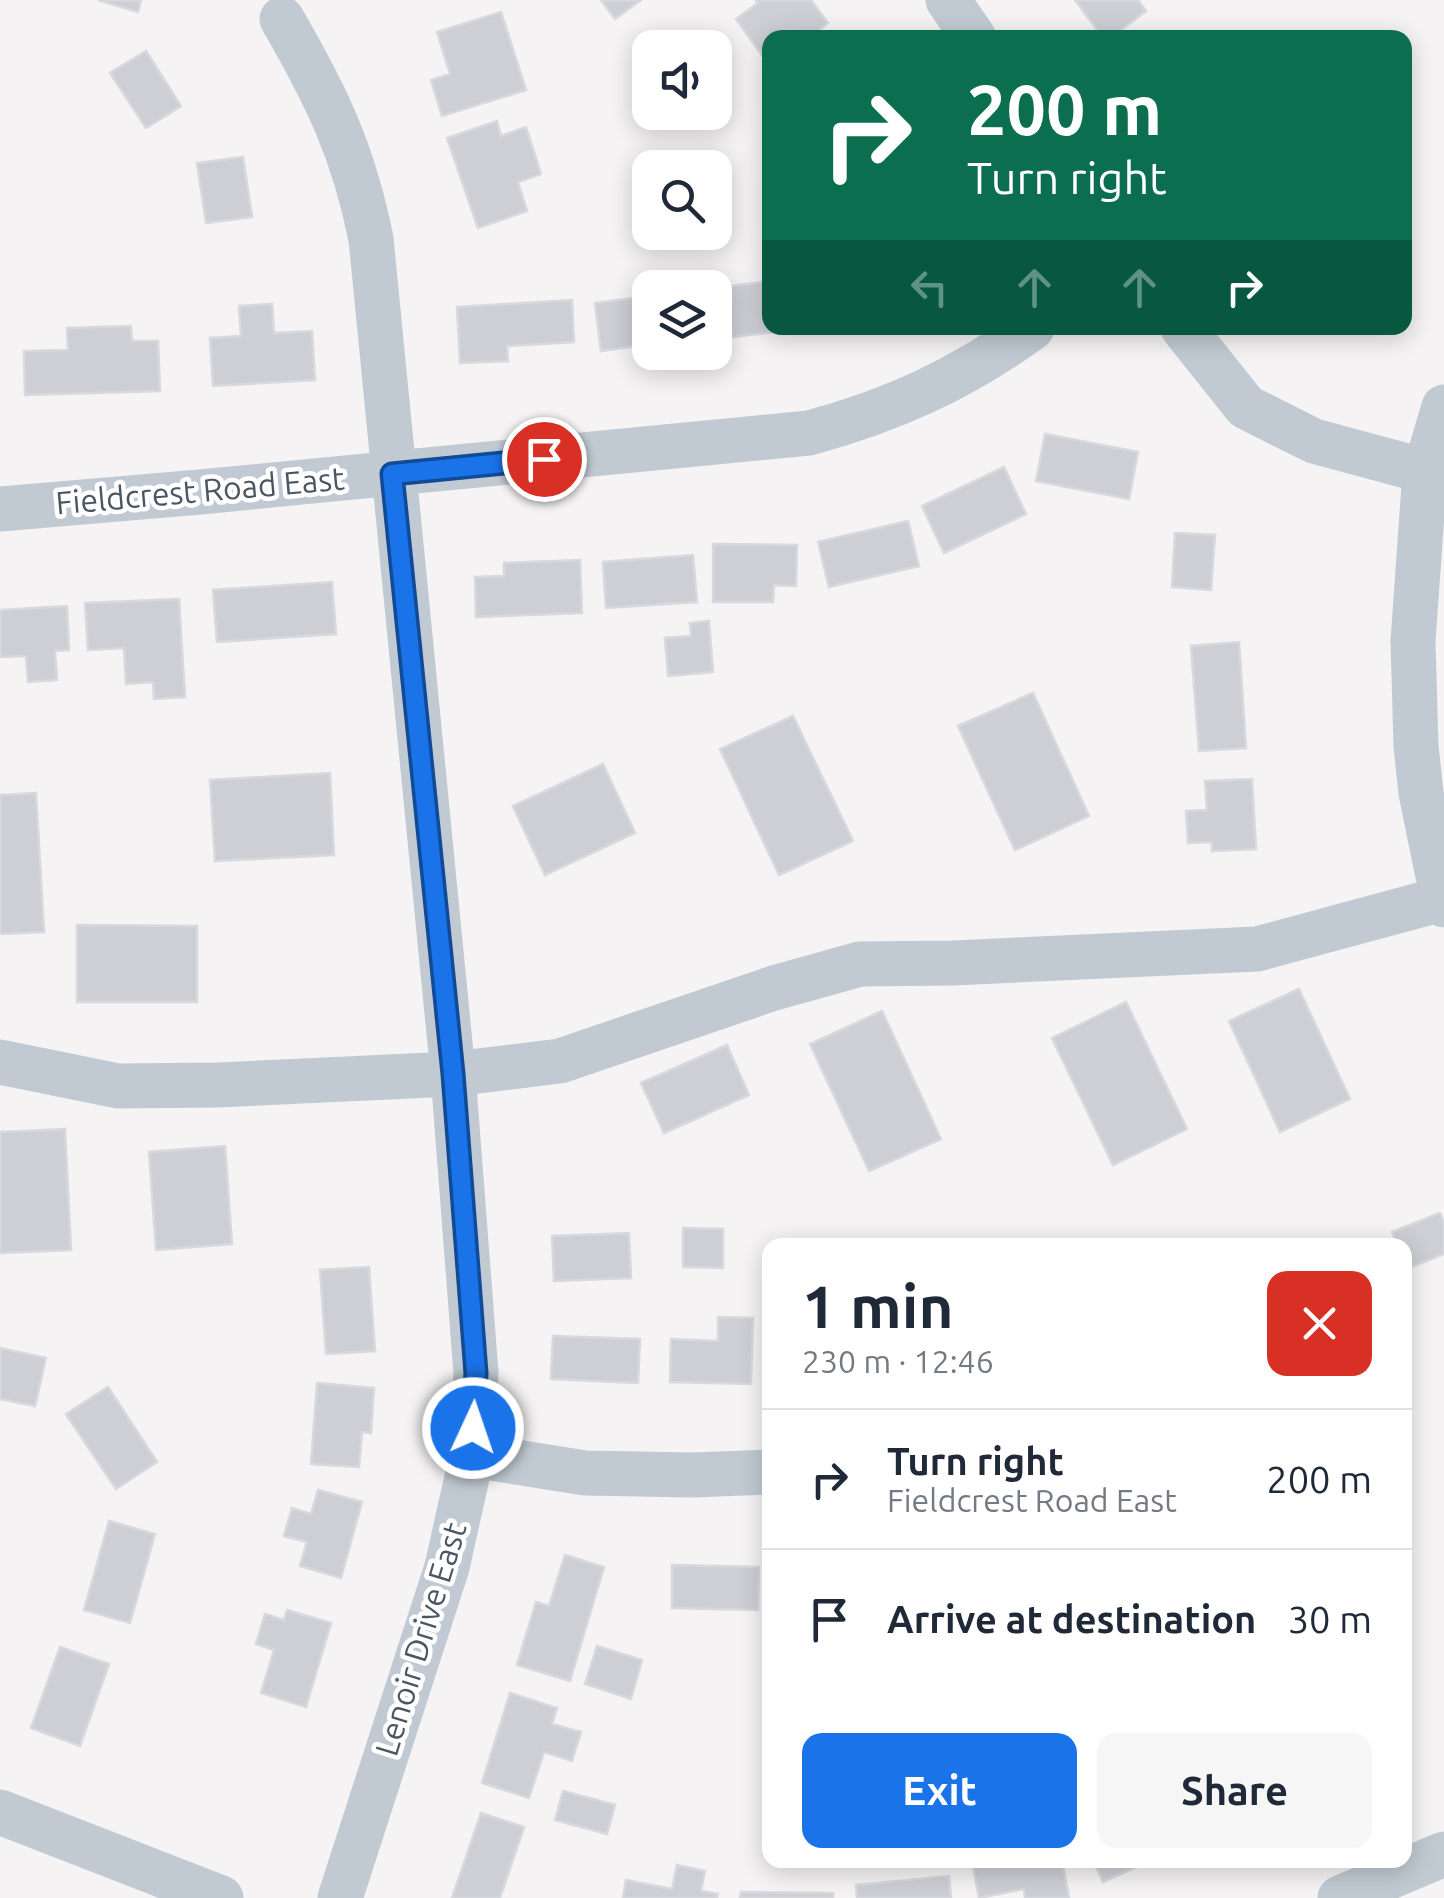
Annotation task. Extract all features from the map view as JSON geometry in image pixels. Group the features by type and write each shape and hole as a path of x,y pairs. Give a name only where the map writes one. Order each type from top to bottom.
{"street":[{"path":"948,0 969,30"},
{"name":"Lenoir Drive East","path":"282,19 341,130 359,181 372,238 453,1074 476,1373 472,1455 447,1568 340,1898"},
{"name":"Fieldcrest Road East","path":"0,508 810,432 864,418 940,387 1022,335"},
{"path":"1189,335 1246,407 1314,442 1425,471"},
{"path":"0,1062 118,1086 453,1074 560,1061 774,988 860,964 953,964 1257,950 1443,902 1428,834 1416,746 1413,640 1425,471 1444,407"},
{"path":"472,1455 585,1473 692,1476 762,1472"},
{"path":"0,1812 220,1898"},
{"path":"1412,1868 1444,1854"},
{"path":"1340,1898 1411,1868"}],"building":[{"path":"98,0 141,0 138,12"},
{"path":"601,0 641,0 615,19"},
{"path":"756,0 811,0 828,23 819,30 762,30 762,55 736,19 758,3"},
{"path":"1075,0 1138,0 1146,11 1121,30 1097,30"},
{"path":"501,12 526,90 442,116 431,80 450,74 437,32"},
{"path":"146,51 181,106 146,128 110,73"},
{"path":"497,121 501,136 526,127 541,174 518,182 527,211 478,228 447,138"},
{"path":"243,157 252,217 206,223 197,163"},
{"path":"762,282 762,334 732,337 732,286"},
{"path":"632,298 632,347 601,351 595,303"},
{"path":"572,300 574,342 507,346 508,361 460,363 457,307"},
{"path":"272,304 274,333 312,331 315,380 213,386 210,338 241,336 239,306"},
{"path":"131,326 132,341 158,341 160,391 25,395 24,351 68,350 67,328"},
{"path":"1045,434 1138,452 1129,499 1036,481"},
{"path":"1004,467 1026,514 944,553 922,506"},
{"path":"908,521 919,566 829,587 818,542"},
{"path":"1175,533 1215,535 1211,590 1172,587"},
{"path":"713,544 797,545 796,586 774,585 773,602 713,602"},
{"path":"693,555 697,602 606,608 603,562"},
{"path":"580,560 582,613 476,617 475,577 504,576 504,563"},
{"path":"332,582 336,634 217,642 213,590"},
{"path":"179,599 185,697 154,699 153,682 126,684 124,648 88,650 85,603"},
{"path":"67,606 69,650 55,651 57,680 28,682 26,656 0,657 0,610"},
{"path":"709,621 713,672 668,676 665,638 691,636 690,623"},
{"path":"1239,642 1246,748 1199,751 1191,646"},
{"path":"1033,693 1089,816 1015,850 958,726"},
{"path":"793,716 853,841 779,875 720,749"},
{"path":"603,764 635,833 545,875 513,806"},
{"path":"330,773 334,855 215,861 210,780"},
{"path":"1252,779 1256,849 1212,851 1212,842 1188,843 1186,811 1207,810 1205,781"},
{"path":"36,793 44,932 0,934 0,795"},
{"path":"77,925 197,926 197,1002 77,1002"},
{"path":"1299,989 1350,1099 1280,1132 1229,1021"},
{"path":"1126,1002 1187,1129 1113,1165 1052,1038"},
{"path":"882,1011 941,1139 869,1171 810,1044"},
{"path":"727,1045 749,1095 664,1133 641,1083"},
{"path":"65,1129 71,1250 0,1253 0,1132"},
{"path":"225,1146 232,1244 156,1250 149,1152"},
{"path":"1440,1213 1444,1254 1412,1267 1412,1238 1394,1238 1392,1232"},
{"path":"683,1228 723,1229 723,1268 683,1267"},
{"path":"629,1233 631,1278 554,1281 552,1236"},
{"path":"369,1267 375,1351 326,1354 320,1270"},
{"path":"718,1317 753,1318 751,1384 670,1382 671,1339 718,1341"},
{"path":"553,1336 640,1339 638,1383 551,1379"},
{"path":"0,1348 46,1358 35,1406 0,1399"},
{"path":"317,1383 374,1388 371,1433 362,1432 359,1467 311,1464"},
{"path":"108,1387 157,1462 116,1489 66,1414"},
{"path":"318,1490 362,1502 341,1578 300,1566 307,1542 284,1536 292,1508 311,1514"},
{"path":"109,1521 155,1534 130,1623 84,1610"},
{"path":"565,1555 604,1567 570,1681 517,1665 536,1602 549,1606"},
{"path":"672,1565 759,1567 758,1610 672,1608"},
{"path":"287,1610 331,1623 306,1707 261,1693 274,1650 256,1644 265,1614 284,1620"},
{"path":"597,1646 642,1660 631,1699 585,1684"},
{"path":"60,1647 109,1664 80,1746 31,1728"},
{"path":"510,1693 557,1708 552,1724 581,1732 572,1761 544,1752 529,1798 482,1783"},
{"path":"563,1791 615,1805 607,1834 555,1820"},
{"path":"481,1813 524,1827 500,1898 452,1898"},
{"path":"677,1865 705,1871 701,1891 718,1894 717,1898 623,1898 626,1880 672,1889"},
{"path":"973,1868 1063,1868 1069,1898 1025,1898 1024,1889 979,1898"},
{"path":"1097,1868 1134,1868 1103,1882"},
{"path":"949,1876 951,1898 857,1898 856,1885"},
{"path":"741,1892 833,1893 833,1898 740,1898"}],"route":[{"path":"473,1428 476,1373 453,1074 392,474 544,459"}]}
